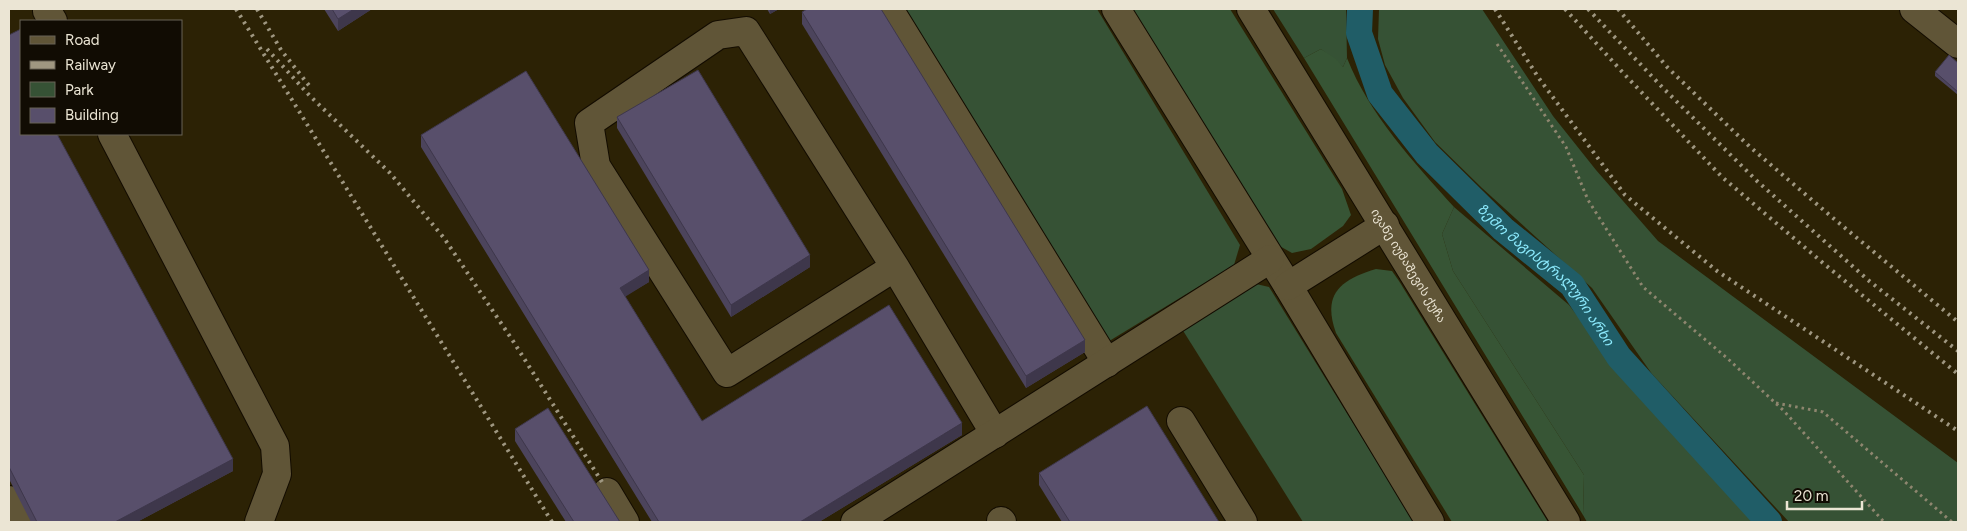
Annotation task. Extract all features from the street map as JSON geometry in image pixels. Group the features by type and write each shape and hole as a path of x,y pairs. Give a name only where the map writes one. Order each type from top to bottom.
{"street":[{"path":"889,9 1107,363"},
{"path":"1116,9 1288,286 1430,522"},
{"name":"ივანე იუმაშევის ქუჩა","path":"1250,9 1385,225 1566,522"},
{"path":"1914,9 1958,44"},
{"path":"895,267 727,373 596,166 589,123 718,35 746,30 895,267 995,434"},
{"path":"113,135 275,446 277,474 258,522"},
{"path":"1288,286 1385,225"},
{"path":"855,522 1270,259"},
{"path":"1181,421 1243,522"},
{"path":"607,492 624,522"},
{"path":"9,500 21,522"}],"path":[{"path":"1497,44 1566,147 1588,200 1643,288 1727,358 1775,403 1884,522"},
{"path":"1775,403 1823,412 1952,522"}],"green space":[{"path":"904,9 1097,9 1240,245 1234,265 1106,343"},
{"path":"1132,9 1230,9 1342,189 1351,215 1343,226 1311,249 1292,253 1276,244"},
{"path":"1273,9 1346,9 1347,58 1343,67 1321,49 1304,58"},
{"path":"1379,9 1482,9 1553,116 1596,170 1658,241 1958,463 1958,522 1789,522 1652,374 1592,288 1482,188 1435,142 1403,98 1385,65 1378,39"},
{"path":"1321,49 1336,59 1343,67 1347,58 1380,119 1408,155 1454,207 1442,234 1453,271 1584,475 1583,515 1304,58"},
{"path":"1454,207 1569,305 1639,397 1754,522 1587,522 1583,515 1584,475 1453,271 1442,234"},
{"path":"1376,269 1392,271 1399,281 1548,522 1452,522 1336,333 1332,320 1331,308 1337,290 1353,278"},
{"path":"1252,283 1269,287 1414,522 1303,522 1182,329"}],"building":[{"path":"332,9 354,9 338,19"},
{"path":"807,9 881,9 1085,340 1026,376 802,12"},
{"path":"20,30 20,135 58,135 233,459 115,522 37,522 9,467 9,35"},
{"path":"1949,55 1958,63 1958,92 1935,72"},
{"path":"698,70 810,255 731,305 617,117"},
{"path":"526,71 649,270 620,288 702,421 889,305 962,423 800,522 659,522 421,135"},
{"path":"1147,406 1219,522 1070,522 1039,473"},
{"path":"548,408 620,522 574,522 515,429"}],"waterway":[{"name":"ზემო მაგისტრალური არხი","path":"1360,9 1359,33 1380,94 1427,154 1503,229 1572,285 1619,357 1769,522"}],"railway":[{"path":"236,9 552,522"},
{"path":"257,9 281,50 311,88"},
{"path":"1495,9 1538,77 1625,195 1717,271 1958,431"},
{"path":"1565,9 1722,177 1958,374"},
{"path":"1588,9 1662,87 1757,181 1868,280 1958,351"},
{"path":"1618,9 1668,68 1750,147 1958,322"},
{"path":"267,49 310,96 390,173 444,238 513,341 602,482"}]}
